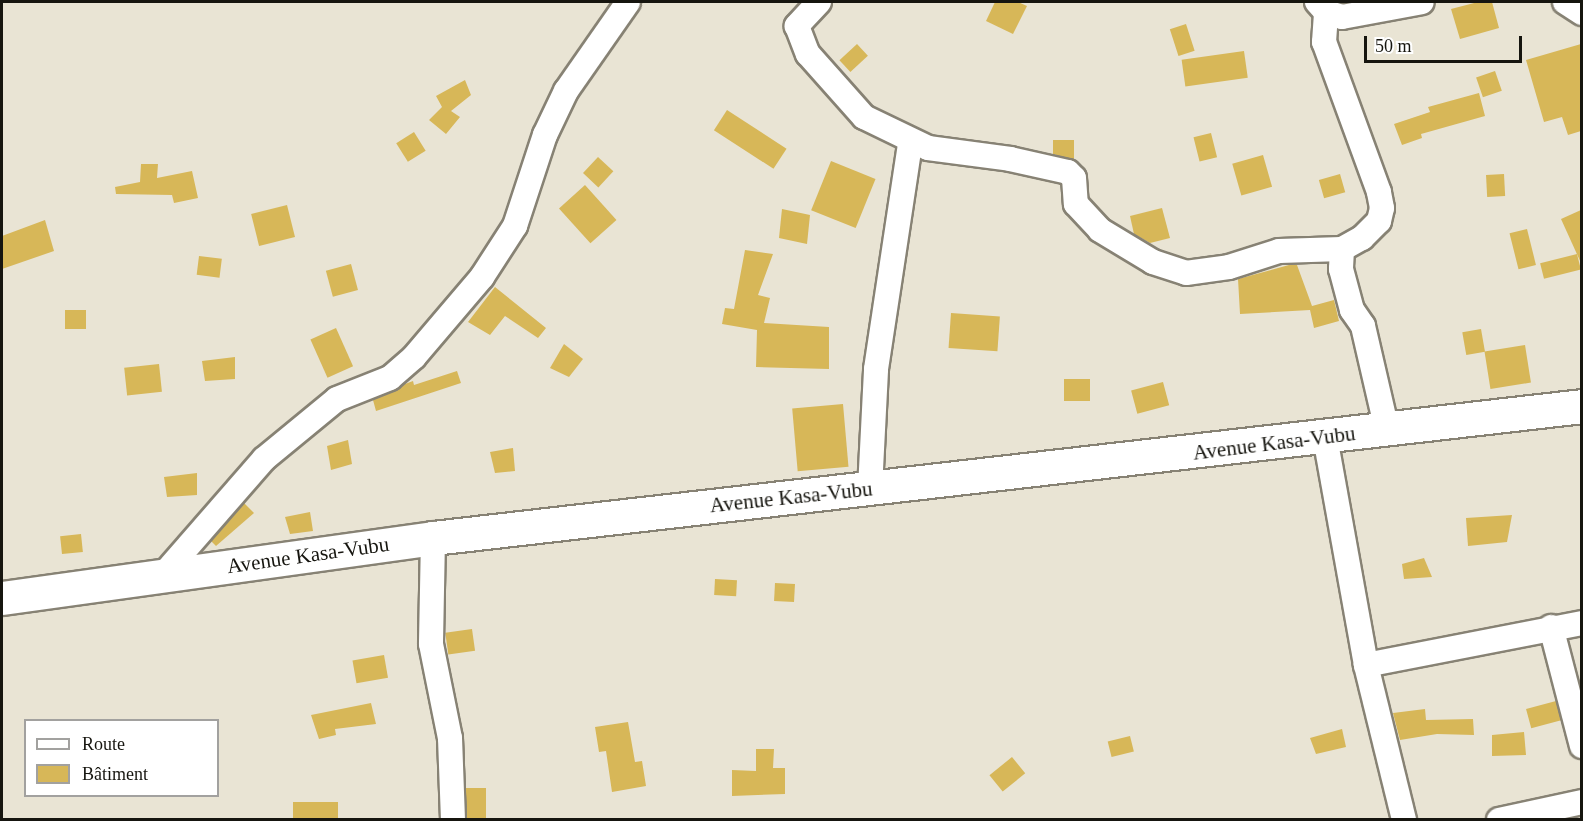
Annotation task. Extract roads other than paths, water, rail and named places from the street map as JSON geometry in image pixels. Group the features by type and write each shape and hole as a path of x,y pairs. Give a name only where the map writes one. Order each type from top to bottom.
{"highway":[{"name":"Avenue Kasa-Vubu","path":"2,598 433,538 1581,406"}],"street":[{"path":"162,576 264,459 337,399 390,378 414,357 482,277 515,226 545,135 566,91 628,2"},
{"path":"812,4 797,26 808,54 864,117 910,142 1068,172 1074,178 1076,204 1100,230 1172,269 1186,273 1229,267 1279,251 1342,249 1372,231 1382,208 1324,42 1322,7 1342,17 1422,2"},
{"path":"1565,2 1581,14"},
{"path":"870,489 876,369 910,142"},
{"path":"1342,249 1341,269 1352,310 1364,326 1387,430"},
{"path":"1325,437 1366,665 1404,819"},
{"path":"433,538 431,644 450,738 453,819"},
{"path":"1366,665 1551,627 1581,623"},
{"path":"1551,627 1581,746"},
{"path":"1498,819 1581,802"}]}
